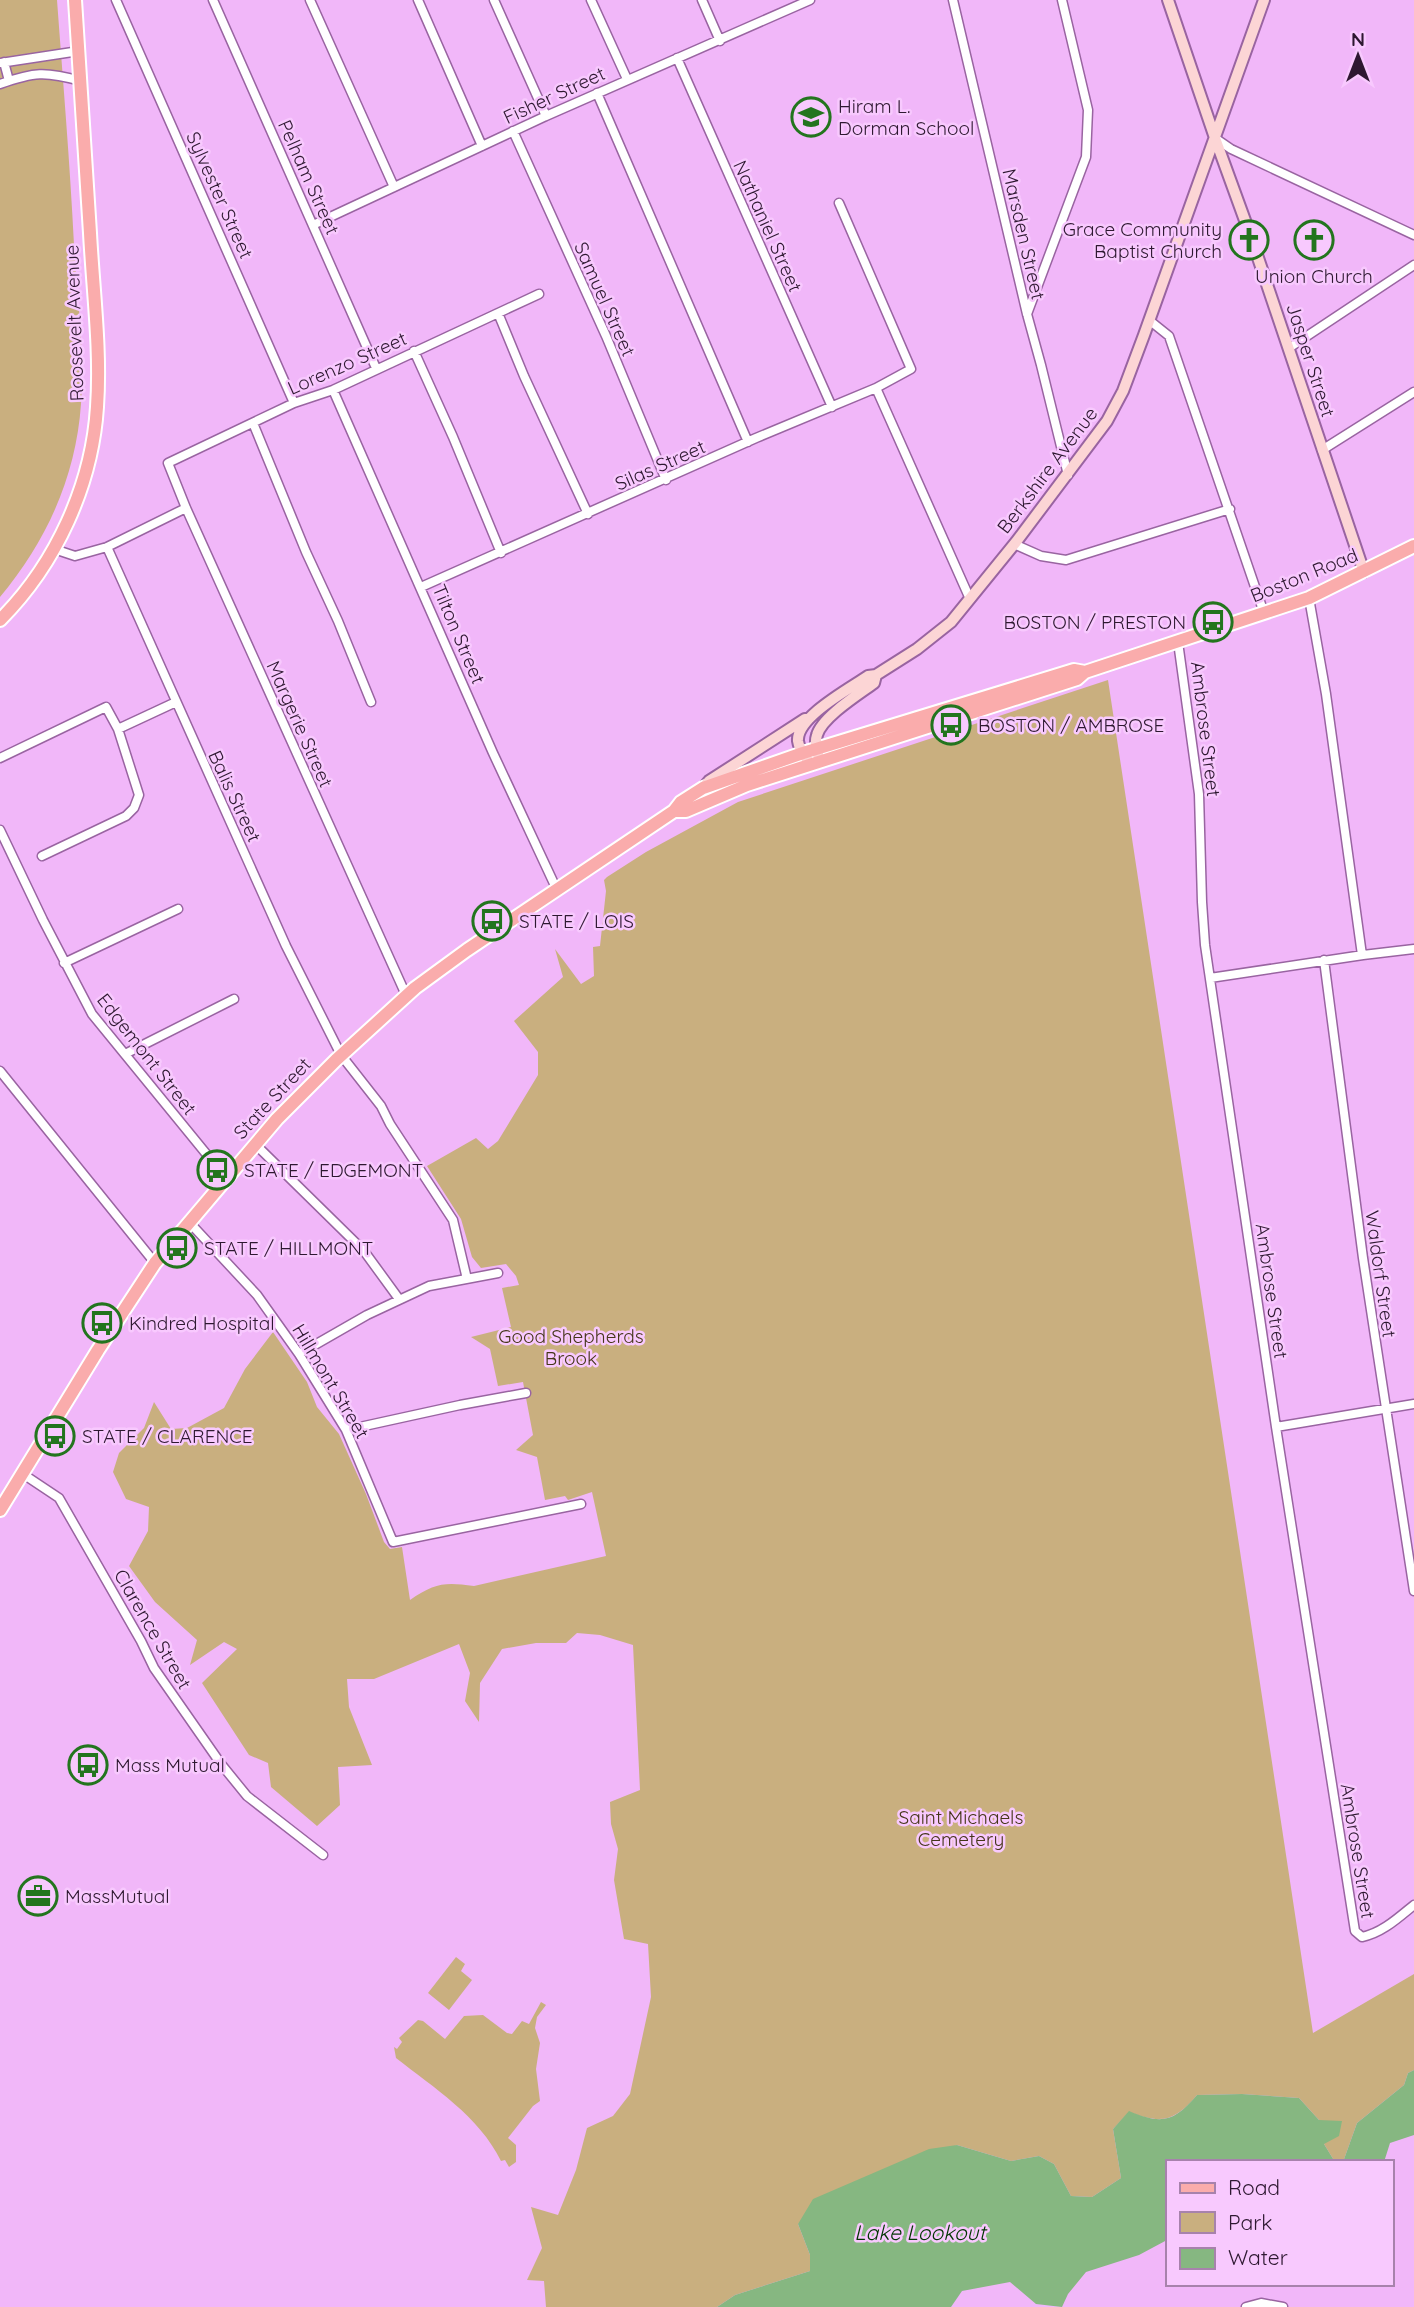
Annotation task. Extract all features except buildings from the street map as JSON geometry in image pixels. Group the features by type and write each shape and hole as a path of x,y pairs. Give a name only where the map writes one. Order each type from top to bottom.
{"main road":[{"name":"Roosevelt Avenue","path":"0,620 25,592 54,548 69,517 94,438 98,402 97,345 75,0"},
{"name":"Jasper Street","path":"1168,0 1364,572"},
{"name":"Berkshire Avenue","path":"703,788 709,781 940,631 970,599 1093,443 1123,391 1264,0"},
{"name":"Boston Road","path":"803,753 816,759 1077,679 1085,672 1309,598 1414,546"},
{"name":"Berkshire Avenue","path":"816,759 818,731 874,683 876,675"},
{"path":"803,753 798,736 814,713"},
{"name":"State Street","path":"0,1510 155,1263 254,1143 341,1055 406,995 467,950 674,811 681,802 703,788 803,753"},
{"name":"State Street","path":"674,811 686,811 816,759"}],"street":[{"name":"Sylvester Street","path":"116,0 294,403"},
{"name":"Pelham Street","path":"213,0 376,368"},
{"path":"310,0 394,187"},
{"path":"418,0 482,146"},
{"path":"494,0 546,116"},
{"path":"591,0 627,79"},
{"path":"702,0 720,41"},
{"name":"Fisher Street","path":"313,225 627,79 810,0"},
{"name":"Marsden Street","path":"953,0 1068,475"},
{"path":"1027,314 1086,157 1088,110 1062,0"},
{"path":"79,51 2,62 4,83 27,75 52,73 81,81"},
{"name":"Nathaniel Street","path":"677,58 832,407"},
{"path":"597,93 748,442"},
{"name":"Samuel Street","path":"513,131 606,336 666,480"},
{"path":"1215,138 1231,149 1414,236"},
{"name":"Silas Street","path":"421,587 876,388 911,369 873,276 839,203"},
{"path":"1289,348 1414,265"},
{"name":"Lorenzo Street","path":"168,463 294,403 333,390 539,294"},
{"path":"499,313 524,376 588,514"},
{"path":"1149,320 1169,336 1264,613"},
{"path":"414,351 501,553"},
{"path":"876,388 970,599"},
{"name":"Tilton Street","path":"333,390 493,753 557,890"},
{"path":"1322,450 1414,392"},
{"path":"253,423 371,702"},
{"name":"Margerie Street","path":"168,463 406,995"},
{"path":"54,548 75,556 107,547 186,508"},
{"path":"1014,544 1041,556 1066,561 1230,509"},
{"name":"Balis Street","path":"107,547 286,946 341,1055 381,1106 453,1220 467,1279"},
{"path":"1309,598 1326,694 1362,955"},
{"name":"Ambrose Street","path":"1178,642 1199,794 1203,920 1210,978 1352,1921 1357,1935 1364,1936 1384,1928 1414,1905"},
{"path":"118,729 176,702"},
{"path":"0,758 106,707 118,729 139,795 134,808 126,816 42,856"},
{"name":"Edgemont Street","path":"0,830 92,1014 226,1178"},
{"path":"64,962 178,909"},
{"path":"1210,978 1414,949"},
{"name":"Waldorf Street","path":"1324,960 1344,1127 1414,1591"},
{"path":"125,1054 234,999"},
{"path":"0,1071 155,1263"},
{"path":"254,1143 363,1251 400,1299"},
{"name":"Hillmont Street","path":"189,1222 257,1295 299,1354 346,1430 393,1542 581,1504"},
{"path":"299,1354 429,1286 498,1273"},
{"path":"346,1430 526,1393"},
{"path":"1276,1426 1414,1404"},
{"name":"Clarence Street","path":"23,1474 59,1498 154,1668 221,1764 247,1796 323,1855"},
{"path":"1246,2307 1261,2303 1283,2307"}],"green space":[{"path":"0,0 57,0 82,365 78,431 65,483 45,531 0,597"},
{"name":"Saint Michaels Cemetery","path":"1108,680 1313,2033 1414,1974 1414,2070 1408,2073 1404,2085 1357,2123 1344,2160 1334,2160 1324,2144 1319,2120 1299,2098 1242,2094 1197,2095 1181,2111 1167,2118 1150,2118 1129,2112 1113,2129 1121,2178 1092,2197 1071,2196 1054,2164 1039,2156 1011,2161 957,2145 798,2224 810,2255 810,2271 735,2295 717,2307 546,2307 544,2281 527,2280 542,2248 531,2207 558,2215 576,2170 587,2128 613,2116 630,2094 651,1997 648,1944 624,1939 614,1880 618,1849 611,1824 610,1802 640,1790 633,1645 600,1635 577,1633 566,1643 536,1643 502,1649 480,1683 479,1722 465,1701 470,1673 459,1644 374,1679 347,1679 349,1707 372,1765 338,1767 340,1805 317,1826 271,1787 268,1763 249,1755 202,1683 237,1649 224,1642 190,1665 197,1640 155,1602 129,1566 148,1531 149,1507 126,1499 113,1472 119,1453 144,1428 154,1402 171,1429 187,1428 224,1408 245,1369 273,1332 307,1382 317,1407 339,1434 384,1542 390,1549 402,1547 410,1600 440,1585 474,1586 606,1556 592,1492 568,1500 565,1496 545,1500 537,1457 516,1450 533,1435 523,1382 498,1386 490,1349 471,1337 511,1327 502,1288 519,1285 516,1276 506,1264 481,1268 472,1257 461,1219 427,1166 476,1138 488,1149 498,1141 538,1075 538,1052 514,1021 563,977 555,949 581,984 594,976 593,947 600,946 606,891 604,880 646,852 738,802"},
{"path":"456,1957 465,1964 461,1971 472,1980 449,2010 428,1993"},
{"path":"541,2002 546,2005 537,2017 535,2028 540,2043 536,2069 540,2101 508,2138 516,2145 516,2162 509,2167 505,2160 501,2161 481,2130 468,2117 396,2058 394,2047 397,2049 402,2042 399,2038 418,2020 445,2039 464,2016 483,2015 512,2034 522,2021 529,2024"}],"water":[{"path":"1414,2070 1414,2135 1390,2143 1385,2160 1344,2160 1357,2123 1404,2085 1408,2073"},
{"name":"Lake Lookout","path":"1242,2094 1299,2098 1319,2120 1342,2121 1339,2136 1324,2144 1334,2160 1166,2160 1166,2241 1139,2255 1086,2272 1068,2294 1062,2307 1036,2304 1010,2282 962,2291 951,2307 717,2307 735,2295 810,2271 810,2255 798,2224 813,2199 929,2149 957,2145 1011,2161 1039,2156 1054,2164 1071,2196 1092,2197 1121,2178 1113,2129 1129,2111 1150,2118 1167,2118 1181,2111 1197,2095"}],"place":[{"name":"Hiram L. Dorman School","path":"811,117"},
{"name":"Grace Community Baptist Church","path":"1249,240"},
{"name":"Union Church","path":"1314,240"},
{"name":"BOSTON / PRESTON","path":"1213,622"},
{"name":"BOSTON / AMBROSE","path":"951,725"},
{"name":"STATE / LOIS","path":"492,921"},
{"name":"STATE / EDGEMONT","path":"217,1170"},
{"name":"STATE / HILLMONT","path":"177,1248"},
{"name":"Kindred Hospital","path":"102,1323"},
{"name":"STATE / CLARENCE","path":"55,1436"},
{"name":"Mass Mutual","path":"88,1765"},
{"name":"MassMutual","path":"38,1896"}],"park label":[{"name":"Good Shepherds Brook","path":"571,1347"}]}
